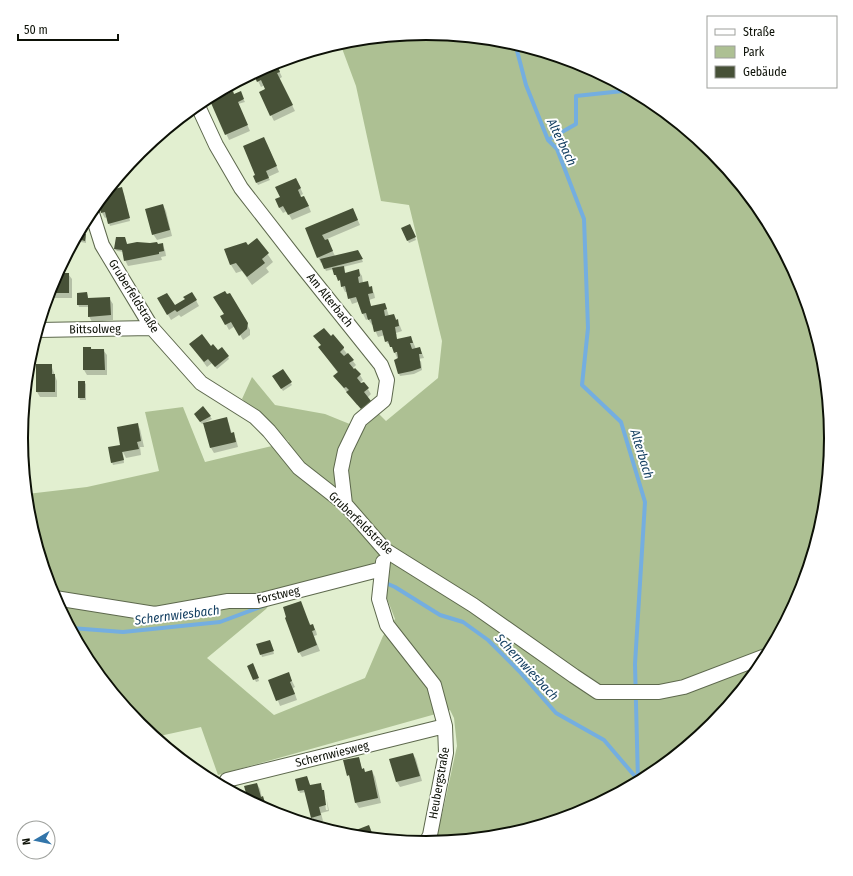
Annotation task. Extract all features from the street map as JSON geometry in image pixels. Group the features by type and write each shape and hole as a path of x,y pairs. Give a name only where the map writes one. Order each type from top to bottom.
{"street":[{"name":"Am Alterbach","path":"200,111 216,145 242,188 297,260 381,365 387,380 384,400 360,420 345,451 341,470 345,504"},
{"name":"Gruberfeldstraße","path":"94,219 102,246 152,328 201,383 255,417 270,431 299,468 345,504 385,550 473,605 598,692 659,692 684,687 758,659"},
{"name":"Bittsolweg","path":"43,330 152,328"},
{"name":"Heubergstraße","path":"385,550 379,599 387,625 434,685 445,726 446,753 430,836"},
{"name":"Forstweg","path":"62,599 155,614 228,601 258,601 382,569"},
{"name":"Schernwiesweg","path":"226,782 227,780 445,726"}],"green space":[{"path":"400,40 453,40 504,47 530,53 579,70 626,93 669,122 689,138 726,175 743,195 772,239 795,286 804,310 817,360 822,386 825,438 822,490 817,516 804,566 795,590 772,637 758,659 743,681 708,720 689,738 648,769 626,783 579,806 530,823 504,829 453,836 434,836 442,815 457,746 454,718 450,710 218,775 201,727 161,736 127,701 110,681 81,637 58,590 49,566 36,516 32,493 87,487 159,471 145,412 183,407 205,462 289,442 242,399 252,377 275,405 325,414 362,429 379,414 386,421 438,378 442,341 409,205 381,201 356,86 342,49","holes":["374,565 395,619 383,636 365,678 274,715 207,658 266,609 281,589"]}],"building":[{"path":"279,68 280,72 277,73 293,105 270,116 259,92 265,89 261,80 257,82 255,79"},
{"path":"233,91 234,94 241,91 244,99 238,102 248,125 225,135 211,103"},
{"path":"264,137 277,166 266,171 269,178 256,183 253,176 255,175 243,146"},
{"path":"296,178 301,188 298,190 301,197 304,196 309,206 288,215 283,206 279,208 275,199 280,197 275,187"},
{"path":"122,187 130,218 108,224 105,212 101,213 100,210 115,189"},
{"path":"163,204 170,230 152,235 145,209"},
{"path":"353,208 358,220 322,235 325,240 328,239 333,251 317,258 305,228"},
{"path":"410,224 416,237 407,241 401,228"},
{"path":"84,234 86,234 85,241 81,240"},
{"path":"116,237 125,237 127,244 137,242 163,243 164,251 159,252 159,254 124,261 122,250 114,249"},
{"path":"257,238 269,253 262,259 265,263 247,277 236,263 230,265 224,249 246,242 248,245"},
{"path":"358,250 363,259 324,269 320,259"},
{"path":"344,266 345,273 359,269 359,283 368,281 369,287 372,286 373,293 368,294 371,306 385,303 387,309 384,310 385,316 394,314 396,320 398,319 399,326 395,327 397,339 411,336 413,343 410,343 412,349 420,347 422,354 419,354 421,368 398,374 394,360 398,358 397,352 394,353 388,341 385,342 382,330 374,332 371,319 368,320 366,313 362,314 356,297 348,299 345,286 341,287 340,280 338,281 336,275 334,275 332,268"},
{"path":"64,273 69,273 69,293 55,293"},
{"path":"225,291 227,294 230,293 248,323 247,329 239,336 231,322 225,325 220,316 224,314 213,297"},
{"path":"87,292 88,298 110,297 111,315 88,317 88,305 77,305 77,293"},
{"path":"192,292 197,300 177,312 175,310 167,315 157,298 167,293 175,305 185,299 183,297"},
{"path":"324,328 331,336 333,334 344,347 340,352 344,356 348,353 354,360 349,363 361,374 357,378 361,383 364,382 369,388 364,392 371,401 361,409 346,392 349,390 346,387 344,388 333,376 338,372 318,347 321,345 313,336"},
{"path":"202,334 211,346 213,344 218,350 222,347 229,356 215,367 208,359 204,362 189,344"},
{"path":"83,347 91,347 91,349 104,349 105,370 83,370"},
{"path":"36,364 52,364 52,374 55,374 55,392 36,392"},
{"path":"283,369 292,382 281,389 272,376"},
{"path":"78,381 85,381 85,398 78,398"},
{"path":"203,406 211,416 200,422 194,414"},
{"path":"227,417 231,433 234,432 236,442 210,448 203,423"},
{"path":"138,423 141,441 137,442 139,449 122,452 124,460 111,463 108,447 120,445 117,427"},
{"path":"301,601 310,625 313,624 315,630 312,631 317,645 298,653 285,618 283,607"},
{"path":"270,640 274,651 260,655 256,644"},
{"path":"253,663 259,678 253,680 247,666"},
{"path":"289,672 292,681 290,682 295,694 276,701 268,680"},
{"path":"413,753 420,776 396,782 389,759"},
{"path":"359,757 362,769 364,768 365,772 372,770 378,798 355,803 349,775 347,776 343,760"},
{"path":"307,776 310,785 321,783 322,790 324,790 326,805 319,807 321,815 311,818 304,790 298,791 295,779"},
{"path":"257,783 261,797 263,796 265,802 246,793 244,786"},
{"path":"369,825 372,833 356,830"}],"waterway":[{"name":"Alterbach","path":"517,50 526,85 548,140 557,149 584,219 588,328 582,385 621,422 645,502 635,664 638,775"},
{"path":"548,140 576,124 576,96 622,91"},
{"name":"Schernwiesbach","path":"388,584 440,615 463,622 488,640 519,671 556,713 604,740 636,777"},
{"name":"Schernwiesbach","path":"77,628 123,632 220,622 263,606"}]}
